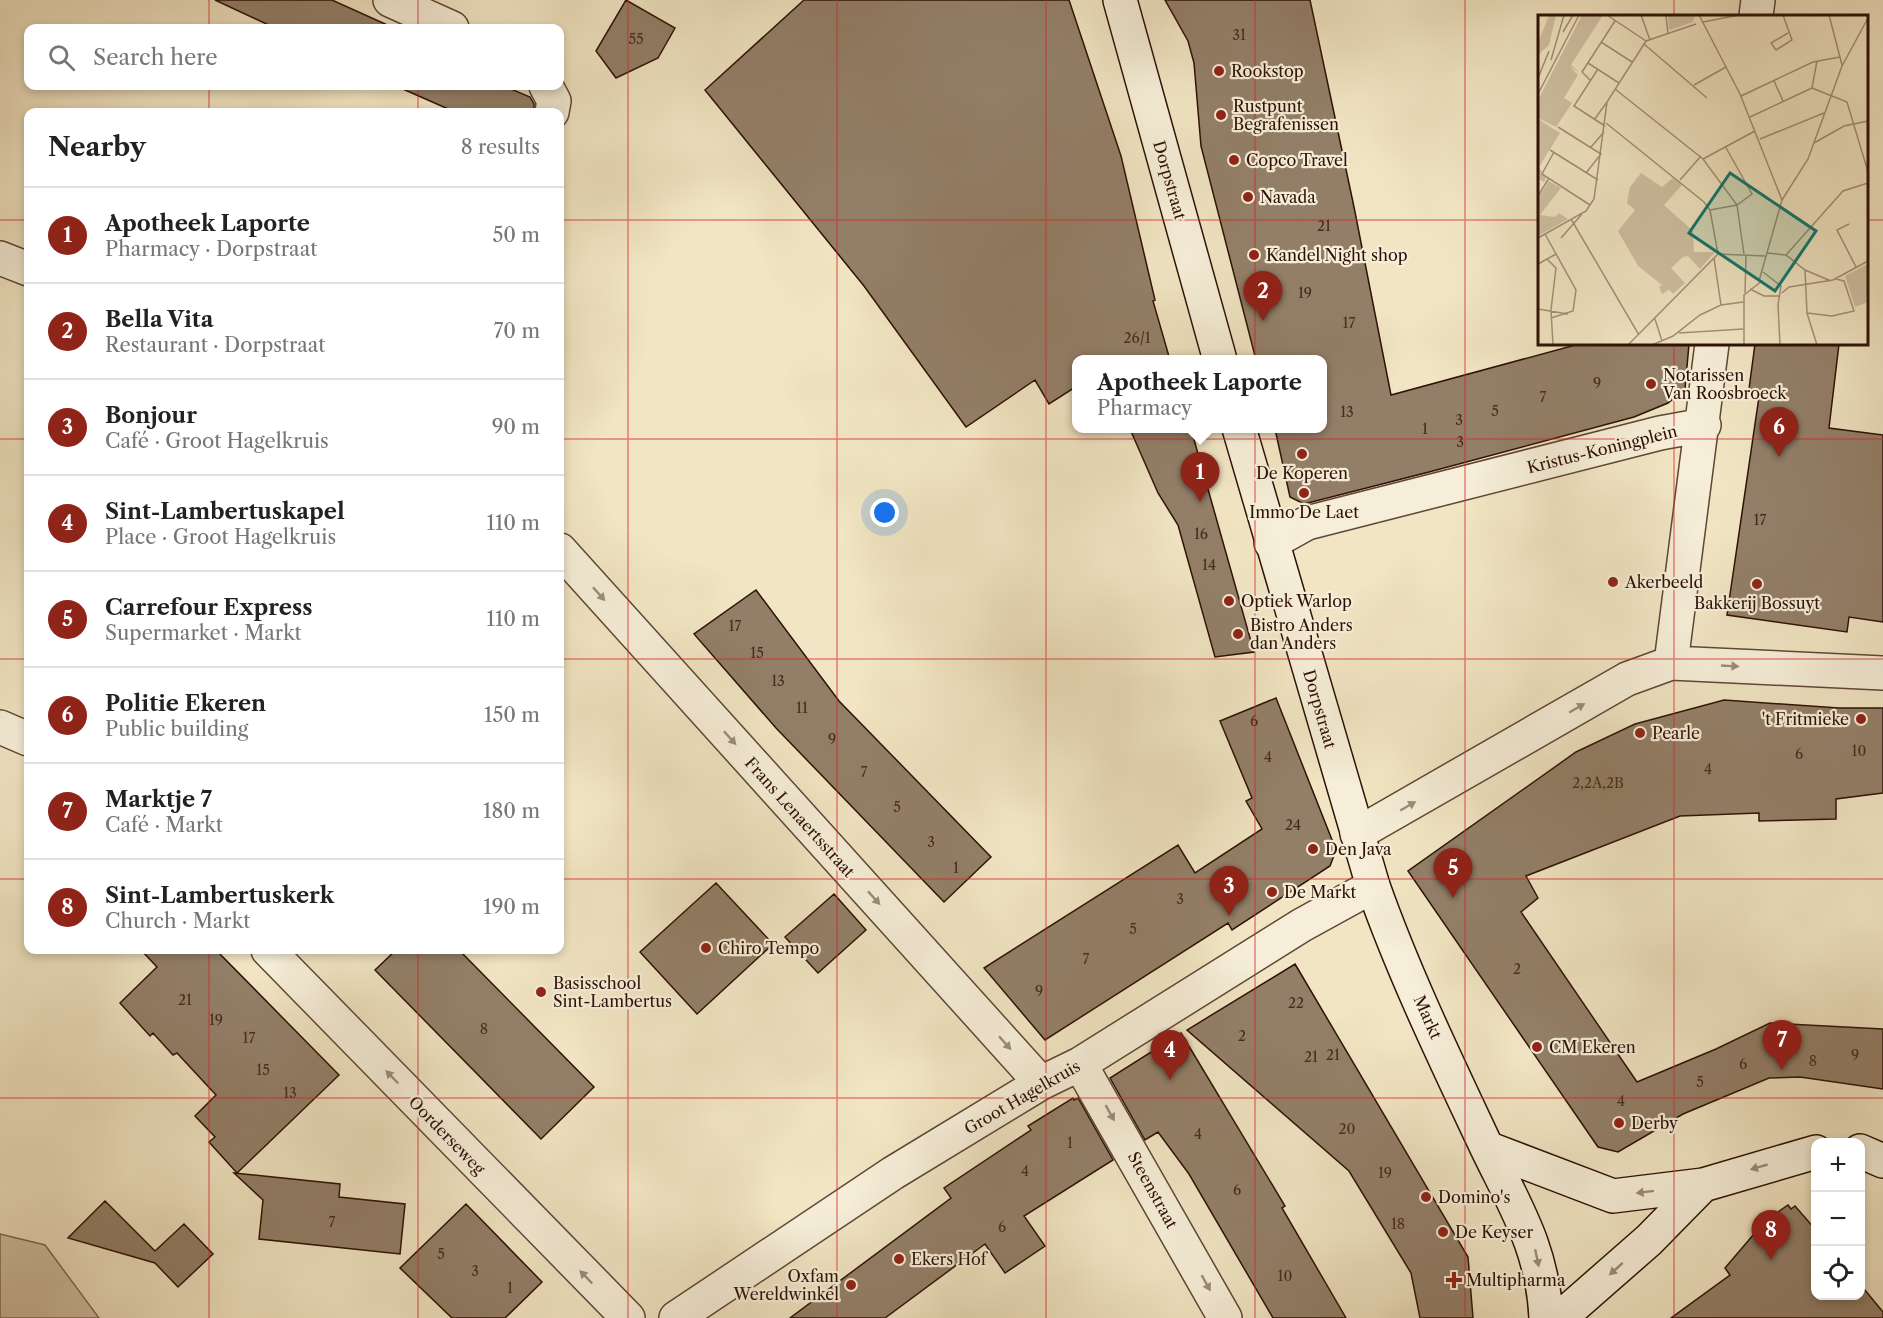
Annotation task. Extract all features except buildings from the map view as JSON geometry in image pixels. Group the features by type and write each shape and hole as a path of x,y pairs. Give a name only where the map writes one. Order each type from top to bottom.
{"street":[{"path":"390,0 443,24"},
{"name":"Dorpstraat","path":"1120,0 1219,355"},
{"path":"1756,15 1758,0"},
{"path":"548,90 554,100 553,108"},
{"path":"0,258 24,267"},
{"path":"1704,425 1712,345"},
{"name":"Kristus-Koningplein","path":"1271,543 1307,523 1660,433 1704,425 1671,663"},
{"name":"Dorpstraat","path":"1240,433 1373,886"},
{"name":"Frans Lenaertsstraat","path":"564,554 1041,1083"},
{"path":"1357,834 1627,679 1671,663 1883,672"},
{"path":"0,727 24,737"},
{"name":"Groot Hagelkruis","path":"676,1318 893,1173 1041,1083 1080,1064 1302,925 1373,886"},
{"name":"Markt","path":"1373,886 1387,926 1487,1148 1526,1225 1536,1251 1546,1318"},
{"name":"Oorderseweg","path":"272,954 628,1318"},
{"name":"Steenstraat","path":"1080,1064 1225,1318"},
{"path":"1865,1148 1883,1143"},
{"path":"1487,1148 1613,1196 1703,1185 1811,1153"},
{"path":"1865,1152 1883,1161"},
{"path":"1560,1318 1649,1240 1703,1185"}],"shaded area":[{"path":"0,1234 45,1245 99,1318 0,1318"}],"place":[{"name":"Rookstop","path":"1219,71"},
{"name":"Rustpunt Begrafenissen","path":"1221,115"},
{"name":"Copco Travel","path":"1234,160"},
{"name":"Navada","path":"1248,197"},
{"name":"Kandel Night shop","path":"1254,255"},
{"name":"Bella Vita","path":"1263,321"},
{"name":"Notarissen Van Roosbroeck","path":"1651,384"},
{"name":"De Koperen","path":"1302,454"},
{"name":"Politie Ekeren","path":"1779,457"},
{"name":"Immo De Laet","path":"1304,493"},
{"name":"Apotheek Laporte","path":"1200,502"},
{"name":"Akerbeeld","path":"1613,582"},
{"name":"Bakkerij Bossuyt","path":"1757,584"},
{"name":"Optiek Warlop","path":"1229,601"},
{"name":"Bistro Anders dan Anders","path":"1238,634"},
{"name":"'t Fritmieke","path":"1861,719"},
{"name":"Pearle","path":"1640,733"},
{"name":"Den Java","path":"1313,849"},
{"name":"De Markt","path":"1272,892"},
{"name":"Carrefour Express","path":"1453,898"},
{"name":"Bonjour","path":"1229,916"},
{"name":"Chiro Tempo","path":"706,948"},
{"name":"Basisschool Sint-Lambertus","path":"541,992"},
{"name":"CM Ekeren","path":"1537,1047"},
{"name":"Marktje 7","path":"1782,1070"},
{"name":"Sint-Lambertuskapel","path":"1170,1080"},
{"name":"Derby","path":"1619,1123"},
{"name":"Domino's","path":"1426,1197"},
{"name":"De Keyser","path":"1443,1232"},
{"name":"Ekers Hof","path":"899,1259"},
{"name":"Sint-Lambertuskerk","path":"1771,1260"},
{"name":"Multipharma","path":"1454,1280"},
{"name":"Oxfam Wereldwinkel","path":"851,1285"}]}
